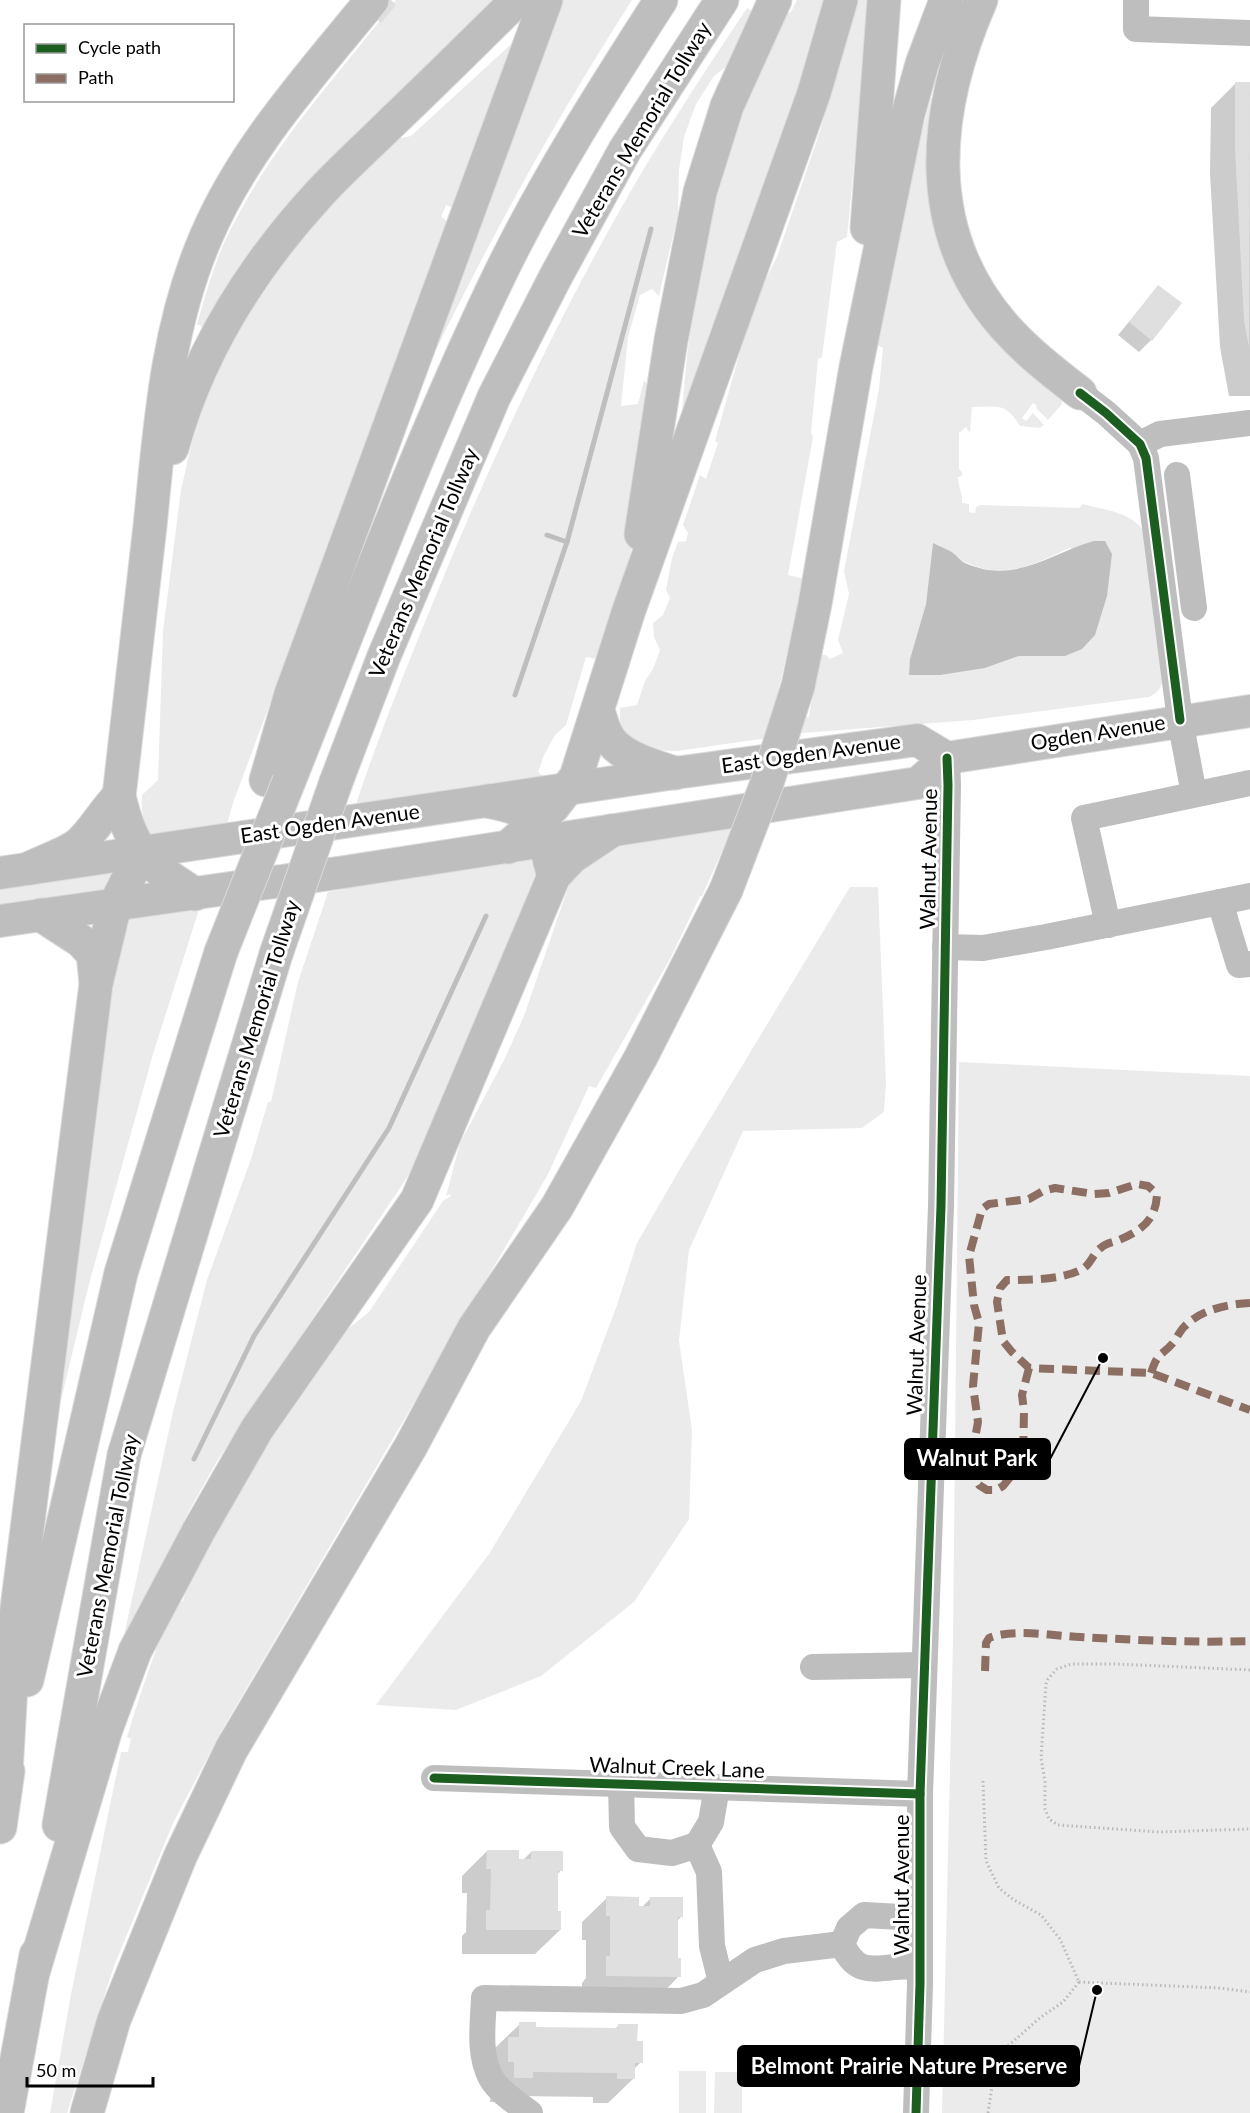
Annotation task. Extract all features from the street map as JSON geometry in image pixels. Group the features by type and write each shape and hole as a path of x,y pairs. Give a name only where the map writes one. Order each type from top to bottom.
{"highway":[{"path":"195,894 158,870 141,853 124,821 118,796 165,382 182,304 206,237 243,167 282,110 372,0"},
{"name":"Veterans Memorial Tollway","path":"278,781 451,377 501,272 558,167 661,0"},
{"name":"Veterans Memorial Tollway","path":"7,2113 124,1455 276,954 336,782 384,656 494,397 556,276 625,150 722,0"},
{"path":"629,610 671,340 700,192 727,106 775,0"},
{"path":"508,847 540,831 576,777 629,610 814,93 841,0"},
{"path":"856,367 884,0"},
{"path":"87,2113 114,2020 180,1857 231,1750 411,1446 474,1328 557,1207 641,1057 726,890 767,783 798,686 815,604 856,367 908,114 922,64 946,0"},
{"path":"981,0 958,58 946,106 942,154 945,207 956,248 978,291 1004,326 1039,362 1080,393"},
{"path":"149,528 177,430 194,384 238,300 262,263 320,193 534,7"},
{"path":"0,1827 12,1748 121,1273 221,952 278,781 295,683 534,7"},
{"path":"598,711 606,736 622,751 640,762 675,773"},
{"path":"15,871 78,845 118,796"},
{"path":"488,801 511,807 540,831 554,876"},
{"path":"32,1976 106,1729 135,1652 198,1532 257,1429 417,1200 554,876 572,857 611,831"},
{"path":"5,1791 14,1632 96,984 115,905 141,853"},
{"path":"41,915 81,941 93,954 96,984"}],"main road":[{"name":"Ogden Avenue","path":"946,758 1180,720 1250,711"},
{"name":"East Ogden Avenue","path":"15,871 675,773 917,740 946,758 918,783 611,831 540,831"},
{"path":"0,921 508,847"}],"street":[{"path":"1136,0 1136,29 1250,33"},
{"path":"1080,393 1140,444 1146,458 1180,720 1194,794"},
{"path":"1140,444 1160,434 1250,423"},
{"path":"1177,475 1194,608"},
{"name":"Walnut Avenue","path":"916,2113 923,1665 941,1206 948,785 946,758"},
{"path":"1108,925 1084,818 1250,783"},
{"path":"945,948 983,948 1250,896"},
{"path":"1220,902 1239,965 1250,964"},
{"path":"813,1667 923,1665"},
{"name":"Walnut Creek Lane","path":"434,1778 920,1794"},
{"path":"621,1784 622,1827 638,1849 672,1854 697,1845 711,1822 717,1787"},
{"path":"697,1845 709,1872 712,1946 722,1982"},
{"path":"842,1944 849,1928 864,1914 920,1918"},
{"path":"530,2113 506,2094 492,2079 484,2061 482,2031 484,1998 681,2001 703,1995 755,1960 784,1951 842,1944"},
{"path":"842,1944 848,1956 858,1966 874,1970 898,1966 920,1967"}],"path":[{"path":"1250,1670 1116,1664 1064,1666 1052,1674 1046,1684 1041,1758 1045,1782 1045,1809 1048,1819 1058,1825 1159,1832 1250,1829"},
{"path":"983,1781 986,1861 999,1888 1014,1900 1041,1915 1054,1931 1060,1939 1079,1982"},
{"path":"1079,1982 1220,1988 1250,1992"},
{"path":"988,2113 1000,2053 1041,2017 1063,2002 1079,1982"}],"shaded area":[{"path":"396,0 501,0 203,334 201,326 197,324 213,271 229,233 252,191 311,106"},
{"path":"559,0 632,0 578,87 527,176 432,358"},
{"path":"797,0 828,0 804,78 682,413 693,306 705,235 721,165 735,116 776,19 791,12"},
{"path":"856,0 870,0 847,237 837,242 822,357 818,359 811,433 813,437 788,575 804,579 772,718 809,717 816,671 821,655 826,655 830,659 843,653 838,640 849,594 844,571 879,389 883,348 877,345 915,155 931,98 937,100 937,201 1060,390 1062,404 1048,420 1033,403 1022,418 1026,421 1033,413 1044,425 1040,428 1020,426 1005,409 972,407 970,433 966,427 959,433 959,469 962,476 958,477 962,503 969,504 969,512 975,513 976,507 980,505 1079,508 1083,504 1125,516 1139,525 1144,532 1163,678 1159,690 1149,697 973,720 802,733 677,751 645,750 633,742 623,730 620,708 637,705 645,681 653,669 660,650 654,637 653,623 663,615 670,598 666,590 672,558 678,542 686,541 688,533 683,525 700,475 706,479 718,443 715,441 745,334 765,280 777,257 821,128","holes":["933,544 950,551 965,562 993,570 1020,568 1071,547 1065,656 1019,656 985,668 910,659 926,604"]},
{"path":"747,8 752,11 727,66 714,76 696,104 684,137 679,170 678,214 659,296 652,289 640,295 628,337 621,406 638,404 644,380 647,385 647,408 651,410 639,428 650,441 641,508 623,586 597,659 586,657 566,725 555,735 538,772 546,779 395,803 356,804 393,702 454,551 541,359 630,192"},
{"path":"519,37 455,209 446,205 441,217 449,222 233,803 225,831 152,839 143,818 142,795 158,780 163,631 181,490 193,437 211,386 235,335 258,294 327,206 395,139 411,136"},
{"path":"1094,541 1105,541 1112,554 1107,596 1095,635 1082,649 1065,656 1019,656 985,668 940,675 909,675 910,659 926,604 933,543 952,552 965,563 983,569 1000,571 1031,565"},
{"path":"734,824 702,896 671,957 596,1088 589,1086 547,1176 222,1730 173,1823 114,1966 67,2113 50,2113 71,1994 121,1752 128,1752 131,1739 127,1737 143,1686 175,1603 183,1601 185,1593 181,1588 325,1347 369,1312 443,1201 451,1196 450,1194 446,1196 460,1143 504,1060 524,1016 579,861 621,842"},
{"path":"526,855 537,861 536,877 447,1107 406,1179 217,1461 189,1511 116,1672 173,1412 207,1280 251,1159 268,1102 271,1102 298,982 328,892 345,889 347,884"},
{"path":"129,864 109,896 0,911 0,884"},
{"path":"850,887 878,887 886,1083 884,1112 862,1128 743,1131 689,1250 679,1341 692,1430 689,1519 634,1602 541,1676 456,1710 376,1705 489,1554 581,1401 617,1305 637,1243"},
{"path":"201,903 153,1054 89,1284 56,1421 78,1229 122,916"},
{"path":"959,1062 1250,1076 1250,2113 942,2113 953,1640"},
{"path":"679,2071 706,2071 706,2113 679,2113"},
{"path":"715,2072 742,2072 742,2113 714,2113"}],"building":[{"path":"353,0 391,0 396,5 381,23"},
{"path":"1235,82 1250,82 1249,347 1244,321 1235,148"},
{"path":"1158,285 1182,303 1152,341 1129,322"},
{"path":"487,1850 519,1850 519,1859 531,1859 531,1851 563,1851 563,1871 558,1871 558,1911 561,1911 561,1930 486,1930 486,1910 490,1910 491,1869 486,1869"},
{"path":"606,1896 639,1897 639,1906 650,1906 650,1897 683,1897 683,1917 678,1917 678,1958 681,1958 681,1977 606,1976 606,1956 610,1956 610,1916 606,1916"},
{"path":"519,2022 536,2022 536,2027 618,2028 618,2024 638,2024 637,2041 643,2041 643,2063 635,2063 635,2079 617,2079 617,2073 533,2072 533,2078 514,2078 514,2062 508,2062 508,2037 519,2037"}],"waterway":[{"path":"515,695 567,542 651,229"},
{"path":"547,535 567,542"},
{"path":"194,1459 254,1336 389,1128 486,916"}],"marked path":[{"path":"1029,1368 1022,1395 1023,1461 1003,1486 996,1490 987,1490 979,1485 972,1473 971,1460 978,1422 973,1386 979,1323 974,1305 969,1256 982,1209 989,1204 1029,1199 1043,1191 1055,1188 1094,1194 1109,1193 1137,1184 1148,1186 1157,1194 1151,1217 1141,1228 1104,1246 1084,1268 1057,1277 1007,1280 1000,1288 997,1302 1003,1341 1029,1368 1151,1373 1250,1410"},
{"path":"1151,1373 1158,1358 1190,1321 1214,1309 1250,1303"},
{"path":"985,1671 986,1643 989,1638 1010,1633 1165,1641 1250,1641"}],"cycle path":[{"path":"1080,393 1140,444 1146,458 1180,720"},
{"path":"916,2113 920,1984 920,1794 941,1206 947,758"},
{"path":"434,1778 920,1794"}],"place":[{"name":"Walnut Park","path":"1103,1358"},
{"name":"Belmont Prairie Nature Preserve","path":"1097,1990"}]}
